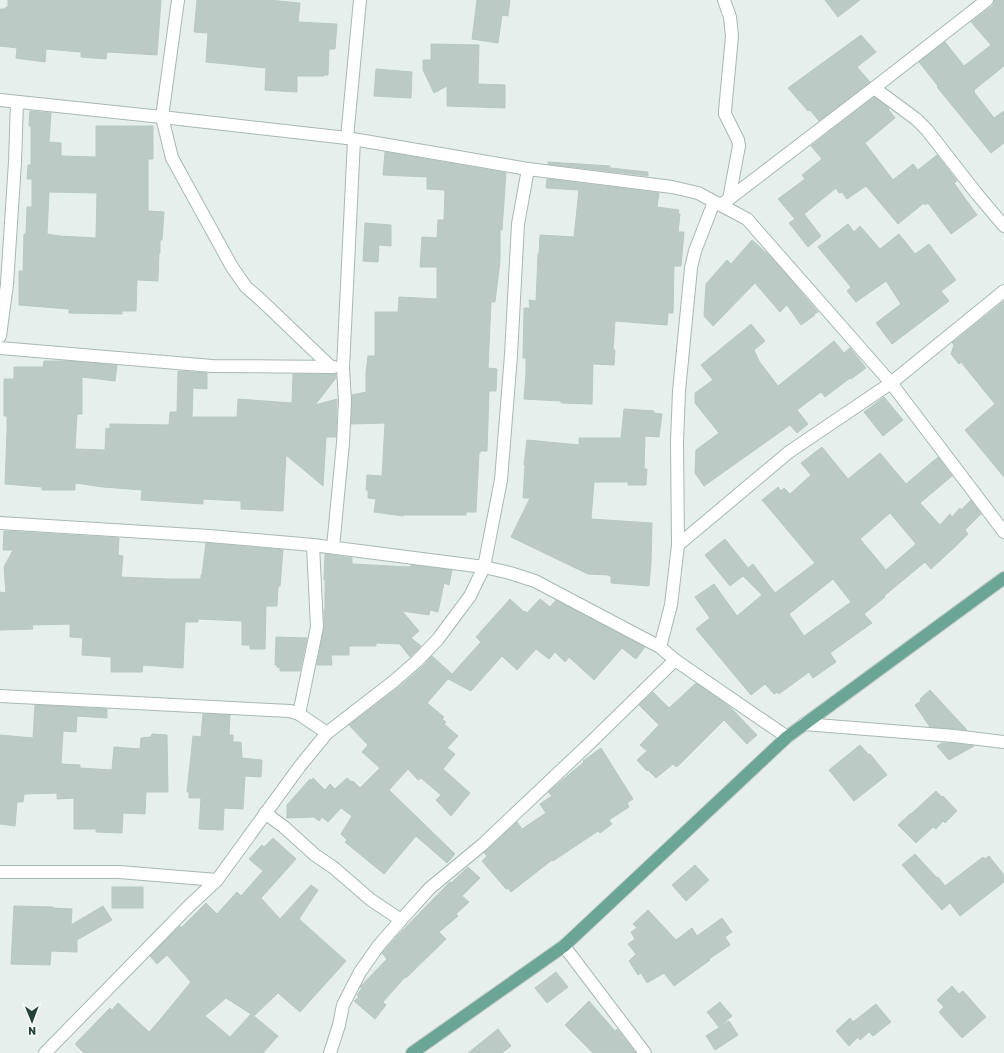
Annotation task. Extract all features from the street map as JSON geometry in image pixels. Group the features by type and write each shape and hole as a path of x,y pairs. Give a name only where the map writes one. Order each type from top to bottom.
{"main road":[{"path":"412,1053 564,946 787,737 1004,578"}],"street":[{"path":"178,0 162,117 176,166 232,267 246,288 337,368"},
{"path":"333,547 345,401 337,368 360,0"},
{"path":"660,648 671,605 678,545 677,442 679,391 691,268 695,251 721,202 739,146 738,140 726,117 725,111 732,36 730,16 724,0"},
{"path":"721,202 874,88 986,0"},
{"path":"874,88 916,119 927,130 1004,226"},
{"path":"0,100 351,139 528,169 672,187 698,193 721,202 747,219 891,383 1004,532"},
{"path":"0,336 7,284 17,102"},
{"path":"46,1053 190,905 217,880 300,766 327,733 417,661 438,639 470,596 484,567 501,480 511,355 518,224 528,169"},
{"path":"678,545 789,452 891,383 1004,291"},
{"path":"0,348 212,366 337,368"},
{"path":"0,523 313,544 484,567 510,573 536,581 660,648 675,660 787,737"},
{"path":"299,714 317,627 313,544"},
{"path":"330,1053 339,1025 343,1005 360,972 379,945 430,888 488,839 592,742 675,660"},
{"path":"0,696 290,711 299,714 327,733"},
{"path":"804,724 954,736 1004,742"},
{"path":"265,813 284,827 315,855 334,868 371,900 401,920"},
{"path":"0,872 118,872 217,880"},
{"path":"564,946 645,1053"}],"building":[{"path":"8,0 161,0 157,55 107,52 106,59 81,57 81,52 46,49 45,62 16,58 17,48 0,46 0,9 5,9 8,7"},
{"path":"197,0 269,0 300,3 298,22 337,24 335,49 329,49 328,75 297,76 297,92 265,90 266,68 206,62 208,33 194,32"},
{"path":"477,0 510,0 508,16 502,15 498,43 472,39"},
{"path":"825,0 860,0 838,17"},
{"path":"994,0 1004,0 1004,66 974,90 994,118 1004,111 1004,143 991,153 937,87 938,86 919,62 945,42 964,66 991,45 971,22 992,6"},
{"path":"861,35 876,52 857,67 870,82 819,121 788,88"},
{"path":"431,44 479,45 478,84 505,85 505,108 447,106 447,86 434,93 423,70 423,60 431,60"},
{"path":"376,69 412,72 411,98 374,96"},
{"path":"874,97 889,108 888,109 895,118 865,143 893,180 913,164 918,170 937,155 957,181 954,183 977,215 951,234 928,203 925,205 924,203 898,224 866,186 847,199 842,192 839,193 836,188 804,214 821,236 808,247 789,223 795,219 778,199 805,179 802,175 822,159 811,146"},
{"path":"30,111 51,113 49,142 61,143 61,156 96,157 96,126 153,126 153,159 148,159 148,211 164,212 162,240 160,240 158,281 137,280 136,311 122,311 122,314 69,313 69,309 19,305 19,271 23,271 24,234 26,234 27,207 32,207 32,179 27,179 28,165 31,165 31,126 29,126","holes":["49,192 97,193 96,238 47,234"]},
{"path":"385,152 506,173 502,230 500,230 500,261 495,302 491,302 488,368 497,369 496,391 489,391 487,451 480,451 479,453 476,512 466,512 466,515 403,516 374,512 376,499 368,498 368,490 366,490 367,475 382,476 385,423 351,424 352,395 366,392 368,356 375,356 375,312 398,312 399,297 437,299 437,267 420,267 422,237 437,238 438,220 444,220 445,190 427,189 427,177 383,175"},
{"path":"548,162 610,166 610,168 648,172 648,176 548,164"},
{"path":"547,179 659,193 657,207 679,210 678,232 684,232 681,266 674,266 673,313 668,313 667,325 615,321 613,350 615,350 614,365 593,364 592,404 561,403 561,401 524,399 526,358 523,358 524,308 530,308 529,300 536,301 540,235 574,237 579,190 546,188"},
{"path":"365,223 391,225 391,246 379,245 378,262 363,261"},
{"path":"848,224 854,232 860,226 880,249 899,234 915,254 929,244 956,280 941,291 949,301 892,344 876,323 901,304 886,281 856,302 847,291 851,287 818,247"},
{"path":"752,240 772,258 818,312 801,325 787,305 780,312 755,283 713,326 704,316 706,284 727,260 731,264"},
{"path":"1004,301 1004,477 965,430 995,404 961,362 959,364 951,354 954,345 952,343"},
{"path":"751,324 765,341 754,350 759,361 778,386 834,341 844,353 850,348 866,368 825,397 821,392 797,410 808,424 797,433 790,425 704,486 695,473 696,450 719,433 695,403 695,393 713,380 701,365"},
{"path":"44,361 69,361 117,365 115,381 82,377 82,414 77,414 75,449 105,450 106,428 110,429 110,424 169,425 170,412 177,412 178,371 207,373 207,389 193,388 192,417 237,417 238,399 292,403 293,374 336,374 336,378 315,405 337,399 336,437 326,437 323,486 286,455 283,511 241,509 241,501 203,499 203,504 141,500 142,490 75,483 75,490 42,490 42,487 5,484 7,416 4,416 4,379 14,379 14,367 43,367"},
{"path":"884,397 903,420 883,436 864,412"},
{"path":"624,409 654,411 654,413 662,414 659,437 645,436 644,469 647,469 646,485 628,485 628,482 594,482 591,519 652,523 649,586 611,583 611,576 609,575 588,574 511,537 530,498 523,498 524,465 527,440 579,445 579,438 621,438"},
{"path":"822,447 848,479 880,453 906,484 938,457 952,476 920,503 940,525 950,514 952,517 960,508 961,510 971,500 981,514 965,530 968,534 931,569 925,562 864,614 872,623 830,653 836,662 813,678 809,672 779,694 778,692 774,694 765,684 751,695 696,629 710,618 695,597 714,584 737,616 762,595 743,576 730,586 705,555 725,539 748,568 753,564 775,593 815,563 762,500 778,487 781,491 784,488 790,494 811,475 801,463","holes":["890,513 916,544 886,570 860,539","833,579 851,602 804,636 789,614"]},
{"path":"4,531 119,538 118,555 123,556 121,577 201,579 206,543 283,550 277,606 266,606 265,649 250,649 250,645 242,645 242,621 198,619 198,622 185,622 183,668 143,665 142,672 111,672 111,657 82,655 83,638 70,637 70,624 32,625 33,629 0,630 0,592 6,593 4,567 13,550 3,550"},
{"path":"325,554 352,558 352,564 410,567 411,565 452,570 449,585 444,583 438,612 430,610 429,615 402,611 419,631 411,638 421,646 410,657 400,644 376,643 376,646 349,646 349,655 331,655 332,665 317,665 324,627"},
{"path":"510,599 527,613 540,599 550,607 556,600 645,647 636,659 622,648 594,680 569,657 565,662 555,652 549,659 536,649 517,670 502,656 471,691 448,679 427,703 444,717 442,719 446,722 444,724 458,736 447,748 455,754 443,769 470,793 451,816 436,800 441,795 421,778 418,780 408,769 389,790 455,854 447,863 416,836 384,874 345,842 347,840 341,834 352,816 341,808 328,822 322,817 319,821 314,817 287,818 287,805 310,779 312,780 313,778 325,790 330,784 335,789 347,778 352,782 353,781 360,788 380,768 362,752 368,745 349,725 399,687 432,656 452,674 481,642 476,637"},
{"path":"276,637 307,638 300,671 280,671 280,668 275,665"},
{"path":"696,683 729,706 757,735 747,744 724,720 678,766 676,767 673,764 656,778 637,760 647,751 640,745 659,725 639,705 653,692 669,708"},
{"path":"930,690 967,730 930,727 915,705 921,701 920,699"},
{"path":"35,705 107,709 107,718 77,716 76,732 63,731 61,764 80,765 80,768 112,770 114,747 140,749 141,738 151,737 152,734 167,735 168,792 146,792 145,814 123,813 122,833 96,832 96,829 74,829 74,798 57,799 57,793 24,794 23,802 17,802 15,826 0,824 0,735 33,738"},
{"path":"203,714 230,715 229,735 233,735 233,742 241,742 242,758 262,760 261,777 245,776 243,809 224,808 223,830 199,829 201,798 189,798 189,792 187,792 193,736 201,737"},
{"path":"942,743 974,746 949,760 937,746"},
{"path":"860,745 869,755 870,754 887,775 854,801 829,770"},
{"path":"601,748 633,799 627,803 629,807 609,820 612,824 600,833 598,831 553,861 552,860 511,892 508,888 506,889 482,861 487,856 484,853 517,822 522,829 546,813 540,804 552,796 548,792 584,762 583,761"},
{"path":"936,791 942,797 943,796 957,811 945,823 943,821 936,829 933,827 916,843 898,825"},
{"path":"273,838 296,859 261,898 280,919 311,885 318,890 299,919 346,961 300,1012 278,993 254,1016 278,1036 263,1053 84,1053 75,1044 110,1008 112,1010 118,1003 149,1032 159,1021 191,982 167,955 157,964 150,956 206,903 217,914 237,892 241,896 263,871 249,859 262,845 264,847","holes":["226,998 251,1014 230,1037 205,1016"]},
{"path":"915,854 945,886 983,857 985,859 989,856 1004,875 1004,882 960,916 950,903 942,910 902,865"},
{"path":"695,865 709,880 686,901 672,885"},
{"path":"468,867 480,878 462,896 469,902 456,914 458,916 439,932 446,939 406,978 405,977 383,1002 386,1005 375,1019 354,1001 359,997 357,995 362,988 360,987 387,959 382,953 399,934 450,882 451,883"},
{"path":"112,887 143,887 143,908 112,908"},
{"path":"14,906 72,909 71,925 103,906 112,920 77,940 77,952 51,951 50,965 11,964"},
{"path":"648,910 676,940 692,928 697,936 722,918 732,932 725,937 730,945 674,986 664,973 647,983 641,973 638,975 629,961 636,954 628,944 635,939 631,932 637,928 633,924"},
{"path":"556,972 568,987 547,1003 535,988"},
{"path":"952,986 959,994 963,991 986,1017 962,1038 939,1012 944,1007 937,1000"},
{"path":"589,1001 615,1031 617,1029 636,1053 593,1053 565,1025"},
{"path":"720,1002 732,1016 719,1027 707,1012"},
{"path":"876,1004 891,1022 873,1036 869,1032 860,1040 858,1037 849,1046 836,1031 850,1018 853,1022"},
{"path":"729,1021 738,1035 715,1050 706,1036"},
{"path":"498,1029 511,1046 502,1053 468,1053"}]}
